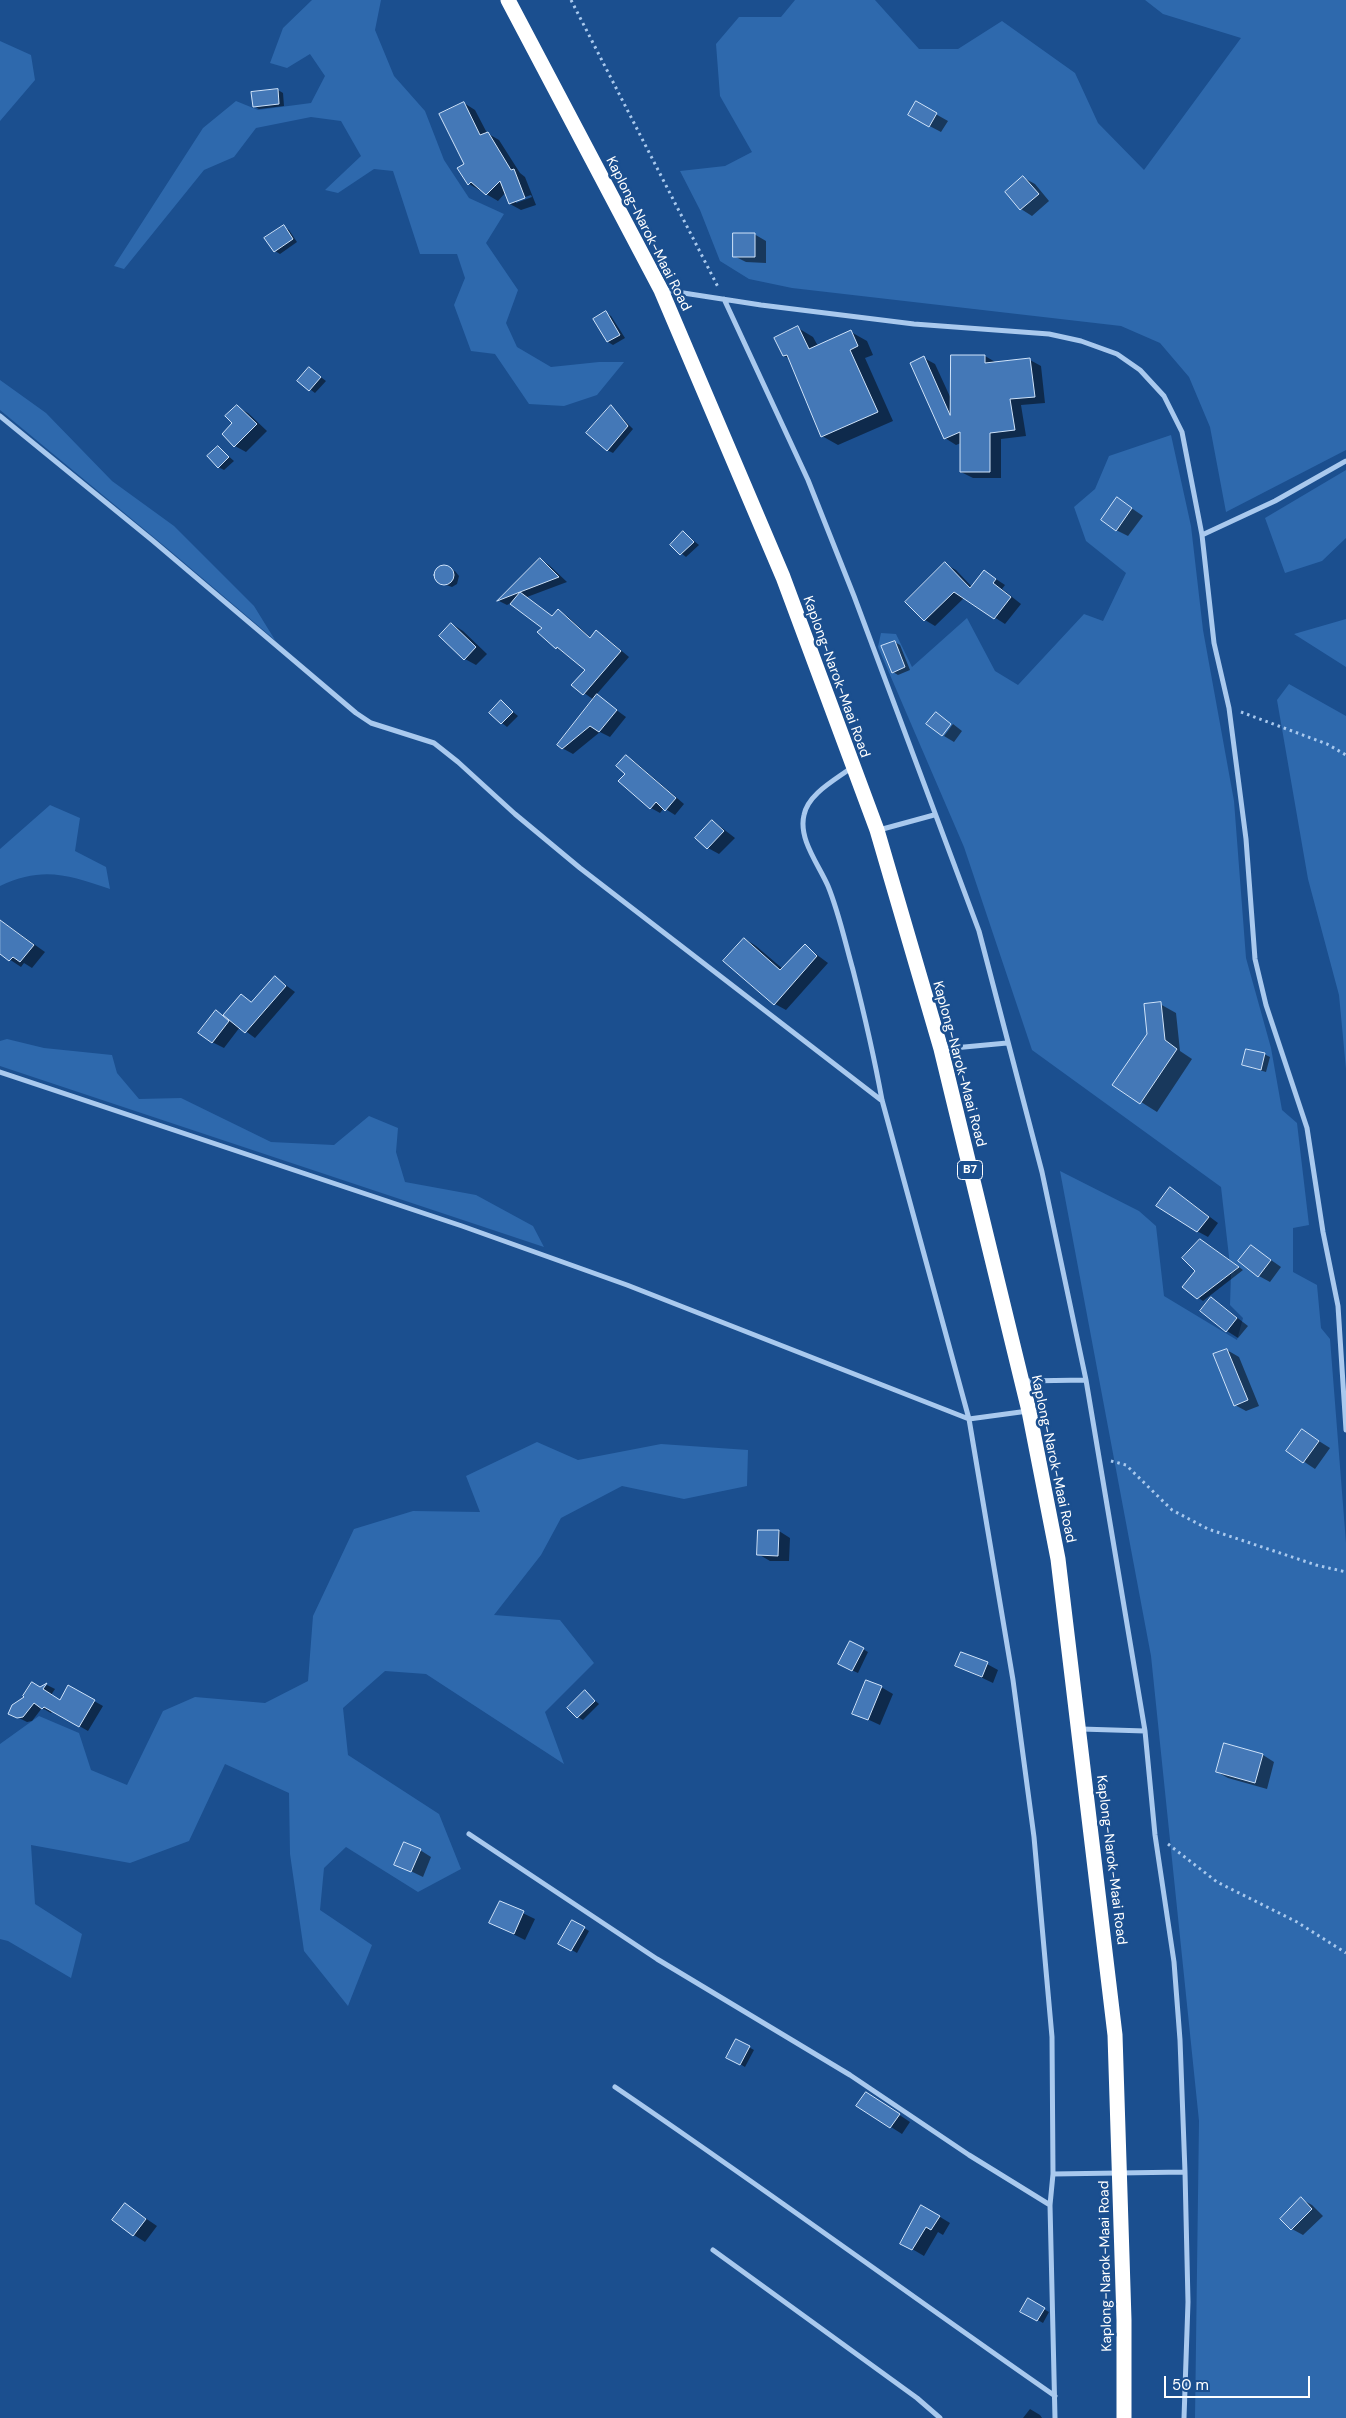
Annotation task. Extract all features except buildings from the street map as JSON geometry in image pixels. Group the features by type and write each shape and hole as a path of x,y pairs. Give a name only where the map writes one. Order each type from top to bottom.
{"highway":[{"name":"Kaplong-Narok-Maai Road","path":"508,0 661,290 783,577 876,830 941,1049 1020,1381 1029,1411 1058,1559 1115,2035 1121,2174 1124,2418"}],"street":[{"path":"661,290 761,305 914,324 1049,334 1081,341 1117,354 1140,370 1164,396 1182,432 1202,535 1214,643 1229,708 1246,839 1255,959 1266,1005 1306,1128 1323,1232 1338,1306 1346,1430"},
{"path":"724,298 808,480 881,666 978,931 1042,1172 1086,1380 1145,1731 1156,1835 1175,1972 1180,2040 1188,2302 1184,2418"},
{"path":"0,416 152,540 356,714 371,723 434,743 580,868 882,1100"},
{"path":"1202,535 1275,501 1346,461"},
{"path":"852,768 815,797 804,814 803,826 806,839 828,887 846,943 872,1048 882,1100 969,1419 1013,1680 1034,1837 1052,2037 1053,2174 1050,2204 1055,2418"},
{"path":"876,830 934,815"},
{"path":"941,1049 1007,1043"},
{"path":"0,1072 462,1226 627,1285 969,1419 1029,1411"},
{"path":"1020,1381 1086,1380"},
{"path":"1078,1729 1145,1731"},
{"path":"469,1834 657,1959 850,2075 969,2155 1050,2204"},
{"path":"615,2088 728,2164 924,2305 1055,2396"},
{"path":"1053,2174 1185,2172"},
{"path":"713,2250 909,2392 940,2418"}],"path":[{"path":"571,0 724,298"},
{"path":"1229,708 1327,744 1346,755"},
{"path":"1098,1458 1126,1465 1172,1510 1208,1530 1316,1565 1346,1572"},
{"path":"1156,1835 1217,1882 1297,1922 1346,1953"}],"shaded area":[{"path":"312,0 381,0 375,30 394,76 425,111 444,160 469,198 504,214 486,243 518,290 506,323 517,347 551,367 599,362 624,362 597,395 564,406 529,404 495,354 471,351 454,305 465,278 457,254 420,254 393,171 374,169 338,193 325,190 361,156 341,121 311,117 256,128 234,157 204,170 124,269 114,266 203,128 236,101 258,110 311,103 325,76 310,54 287,68 270,63 283,28"},
{"path":"795,0 875,0 919,49 958,49 1002,21 1075,73 1098,123 1144,170 1241,38 1163,14 1145,0 1346,0 1346,450 1226,512 1210,427 1189,377 1160,343 1121,326 792,288 749,279 720,261 700,210 680,171 725,166 752,152 720,96 716,44 739,17 781,17"},
{"path":"0,41 31,55 35,80 0,121"},
{"path":"0,380 46,413 112,481 174,526 254,606 275,640 0,410"},
{"path":"1171,435 1191,526 1203,630 1234,801 1246,958 1271,1048 1282,1110 1297,1123 1309,1225 1293,1228 1293,1272 1317,1285 1321,1328 1330,1339 1346,1543 1346,2418 1195,2418 1199,2121 1151,1656 1060,1171 1139,1211 1156,1226 1164,1296 1237,1340 1243,1318 1230,1305 1231,1274 1221,1187 1032,1050 964,847 878,647 881,633 896,634 912,667 967,618 995,671 1018,685 1084,614 1103,621 1126,573 1086,541 1074,507 1095,489 1109,456"},
{"path":"1346,470 1346,538 1322,561 1285,573 1265,518"},
{"path":"1346,619 1346,667 1294,634"},
{"path":"1289,684 1346,716 1346,1069 1339,995 1308,879 1277,700"},
{"path":"50,805 80,818 75,851 106,867 110,889 68,877 43,874 29,876 0,886 0,849"},
{"path":"7,1039 44,1048 112,1055 117,1073 139,1099 181,1098 271,1142 334,1145 369,1116 398,1128 396,1152 405,1182 476,1195 533,1226 544,1247 0,1066 0,1041"},
{"path":"537,1442 578,1460 661,1444 748,1450 747,1486 684,1499 622,1486 561,1518 541,1555 494,1615 560,1620 594,1663 545,1712 564,1764 426,1674 385,1671 343,1708 348,1755 439,1814 461,1869 418,1892 346,1847 324,1868 320,1910 372,1945 348,2006 304,1951 290,1854 289,1793 225,1764 189,1841 130,1863 31,1845 35,1904 82,1934 71,1978 8,1941 0,1939 0,1744 39,1716 79,1733 91,1770 127,1785 163,1711 195,1697 265,1703 308,1681 313,1616 354,1529 413,1511 480,1512 466,1476"}]}
